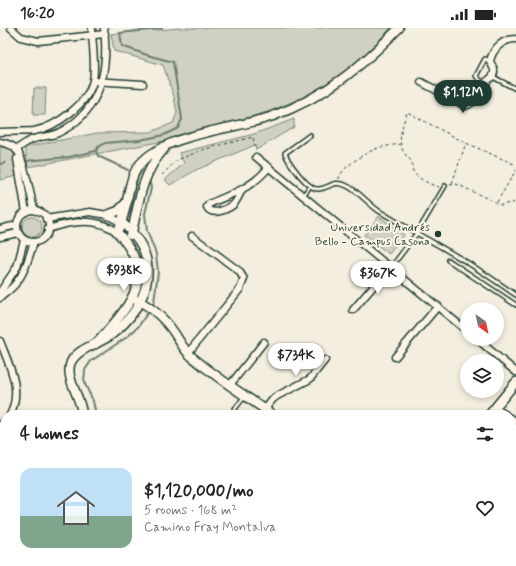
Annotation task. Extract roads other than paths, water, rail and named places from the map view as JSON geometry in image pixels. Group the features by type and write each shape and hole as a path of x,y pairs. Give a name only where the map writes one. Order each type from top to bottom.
{"street":[{"path":"11,28 21,37 38,41 92,36 104,31 106,59 102,82 95,98 85,112 73,124 52,136 36,138 25,142 16,150"},
{"path":"33,131 55,123 68,115 83,99 93,81 94,54 92,28"},
{"path":"118,232 128,201 133,177 139,165 150,155 167,145 186,138 259,120 285,111 312,99 358,68 399,28"},
{"path":"421,82 466,106 477,98 484,84 492,76 495,70 490,61 492,54 499,45 508,39 516,39"},
{"path":"93,81 144,84"},
{"path":"0,132 33,131 52,136"},
{"path":"0,142 9,144 16,150 21,159 33,205 36,211"},
{"path":"125,241 132,232 138,201 147,173 154,161 167,145"},
{"path":"16,150 26,212"},
{"path":"256,157 389,268 460,324"},
{"path":"242,190 235,202 228,208 215,212 207,209 209,204 242,190 260,178 269,167"},
{"path":"107,215 118,211 128,201"},
{"path":"36,211 46,218 48,229 40,241 34,242 24,240 18,233 17,225 20,217 26,212 36,211"},
{"path":"46,218 83,212 107,215 122,223 132,232 142,247 147,265 148,281 141,302 136,310 118,330 78,354 74,358 70,367 71,377 82,410"},
{"path":"48,229 85,221 101,223 118,232 131,249 137,268 137,281 132,298 121,315 96,344"},
{"path":"0,229 17,225"},
{"path":"0,237 18,233"},
{"path":"188,353 240,289 244,279 239,271 192,236"},
{"path":"0,292 17,267 24,240"},
{"path":"0,298 15,285 21,277 34,242"},
{"path":"353,310 389,268"},
{"path":"132,298 141,302 166,322 188,353 202,365 265,409 277,396 310,379 325,360"},
{"path":"395,357 438,306"},
{"path":"0,341 16,388 15,404 12,410"},
{"path":"230,385 264,342"},
{"path":"485,346 516,372"},
{"path":"498,410 495,408 516,382"}],"lane":[{"path":"484,84 476,76 485,59 490,61"},
{"path":"492,76 516,89"},
{"path":"310,135 285,153 289,162 310,186 315,189 320,189 334,183 339,183 355,190 372,206 468,263 516,295"},
{"path":"303,196 310,186"},
{"path":"396,261 417,233 445,186"},
{"path":"448,260 516,306"},
{"path":"234,410 246,396"}],"waterway":[{"path":"128,170 98,156 96,151 98,147 105,143 140,140 164,135 178,128 182,119 173,62 122,46 120,33 162,28"},
{"path":"25,161 69,157 96,151"},
{"path":"0,164 5,163"},
{"path":"149,179 151,188 145,214 147,231 156,254 158,272 154,302 152,305"},
{"path":"95,410 93,401 84,382 85,370 91,361 127,337 138,327 148,312"}],"place":[{"name":"Universidad Andrés Bello - Campus Casona","path":"438,234"}]}
